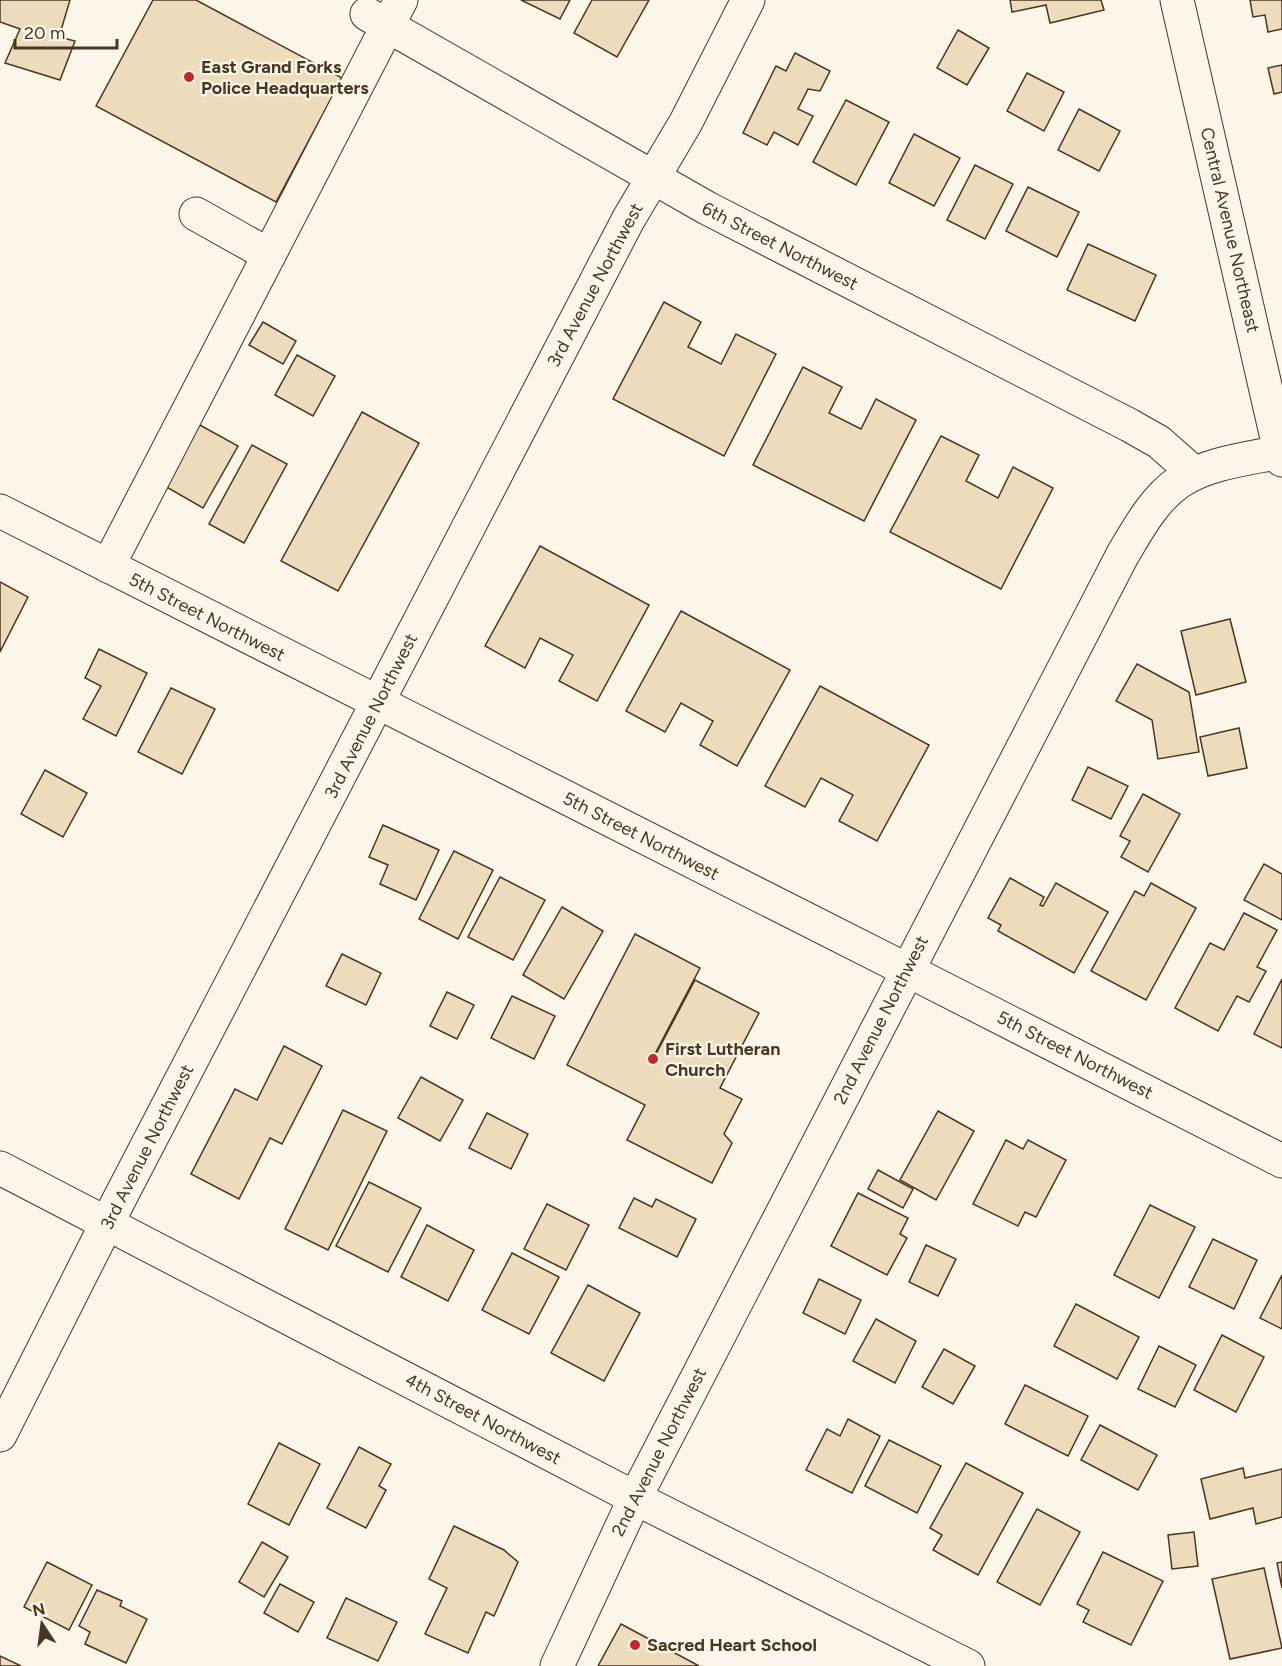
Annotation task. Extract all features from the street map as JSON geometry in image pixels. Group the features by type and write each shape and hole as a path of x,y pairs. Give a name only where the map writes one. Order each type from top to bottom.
{"street":[{"name":"3rd Avenue Northwest","path":"0,1436 107,1223 628,220 686,122 748,0"},
{"name":"Central Avenue Northeast","path":"1177,0 1281,456"},
{"name":"6th Street Northwest","path":"385,13 652,178 1129,425 1159,442 1194,473"},
{"path":"108,566 269,255 385,13"},
{"path":"196,214 269,255"},
{"name":"2nd Avenue Northwest","path":"557,1666 635,1498 1141,522 1177,483 1194,473 1223,464 1281,456"},
{"name":"5th Street Northwest","path":"0,511 1282,1161"},
{"name":"4th Street Northwest","path":"0,1168 635,1498 968,1666"}],"building":[{"path":"0,0 70,0 59,37 75,41 60,80 5,63 20,29 0,22"},
{"path":"153,0 196,0 342,78 276,202 96,106"},
{"path":"521,0 570,0 560,19"},
{"path":"592,0 649,0 617,57 574,33"},
{"path":"1010,0 1101,0 1104,10 1050,23 1046,5 1012,12"},
{"path":"1250,0 1282,0 1282,29 1268,32 1265,15 1253,17"},
{"path":"958,30 989,48 967,85 937,68"},
{"path":"795,53 830,71 820,91 808,89 798,109 813,116 798,145 774,132 767,145 743,133 776,66 786,71"},
{"path":"1282,65 1282,92 1274,94 1268,68"},
{"path":"1027,73 1064,92 1044,131 1007,111"},
{"path":"846,100 889,122 856,185 813,162"},
{"path":"1079,109 1120,131 1099,171 1058,150"},
{"path":"914,134 960,158 934,206 889,183"},
{"path":"975,165 1013,184 985,239 947,220"},
{"path":"1028,187 1079,212 1057,257 1006,231"},
{"path":"1088,244 1156,275 1135,321 1067,290"},
{"path":"664,302 701,322 688,347 721,364 736,334 776,354 724,456 613,399"},
{"path":"263,322 296,341 283,364 249,345"},
{"path":"297,355 335,376 313,416 275,395"},
{"path":"803,367 842,387 829,413 861,429 876,399 916,420 864,521 753,465"},
{"path":"362,412 419,443 338,591 281,561"},
{"path":"198,424 238,446 203,508 163,485"},
{"path":"941,436 979,455 966,481 998,498 1013,467 1053,488 1001,589 890,532"},
{"path":"252,445 287,464 244,543 209,524"},
{"path":"540,546 649,605 597,701 559,681 573,655 540,638 525,668 485,646"},
{"path":"0,582 28,597 0,652"},
{"path":"681,611 790,670 737,766 700,745 713,721 681,703 665,732 626,711"},
{"path":"1230,619 1246,682 1196,695 1181,631"},
{"path":"99,649 147,673 116,736 83,719 101,686 85,678"},
{"path":"1137,664 1189,692 1199,752 1158,759 1152,720 1116,701"},
{"path":"820,686 929,745 877,841 839,821 853,795 821,778 805,807 765,786"},
{"path":"171,688 215,709 182,774 138,752"},
{"path":"1239,728 1247,768 1208,776 1200,737"},
{"path":"1088,767 1128,786 1111,819 1072,800"},
{"path":"45,770 87,793 63,837 21,814"},
{"path":"1143,794 1180,814 1148,872 1121,857 1130,841 1120,836"},
{"path":"383,825 439,850 416,900 380,884 388,865 369,857"},
{"path":"454,851 493,870 458,939 419,919"},
{"path":"1264,864 1282,874 1282,920 1244,900"},
{"path":"500,877 545,900 513,960 468,937"},
{"path":"1010,878 1044,897 1040,905 1043,906 1056,883 1108,912 1074,973 998,931 1001,925 988,918"},
{"path":"1151,883 1196,908 1146,1000 1091,971 1135,891 1144,896"},
{"path":"562,907 603,931 564,999 523,975"},
{"path":"1244,913 1277,930 1257,967 1266,971 1249,1002 1237,996 1218,1031 1175,1008 1210,943 1224,950"},
{"name":"First Lutheran Church","path":"635,934 700,968 656,1052 695,980 759,1013 720,1088 742,1099 724,1134 732,1143 712,1183 627,1140 645,1105 567,1065"},
{"path":"342,954 381,973 366,1005 326,986"},
{"path":"1282,979 1282,1048 1254,1034"},
{"path":"447,992 474,1005 457,1039 430,1026"},
{"path":"512,996 555,1016 534,1059 491,1038"},
{"path":"284,1046 322,1066 282,1144 270,1138 239,1199 191,1174 235,1089 257,1100"},
{"path":"421,1077 463,1100 440,1141 398,1118"},
{"path":"343,1110 387,1131 328,1250 285,1229"},
{"path":"938,1111 974,1131 936,1200 900,1180"},
{"path":"487,1113 528,1134 511,1169 469,1148"},
{"path":"1006,1140 1023,1149 1028,1140 1066,1160 1036,1217 1025,1212 1018,1226 973,1204"},
{"path":"878,1170 913,1189 903,1208 868,1189"},
{"path":"369,1182 421,1208 388,1272 336,1246"},
{"path":"858,1193 908,1218 900,1234 907,1238 887,1275 831,1246"},
{"path":"634,1198 652,1207 656,1199 696,1219 677,1257 619,1228"},
{"path":"547,1204 589,1225 566,1270 524,1249"},
{"path":"1150,1205 1195,1227 1159,1298 1114,1275"},
{"path":"427,1225 474,1250 448,1301 401,1277"},
{"path":"1213,1239 1257,1260 1234,1309 1189,1287"},
{"path":"926,1245 956,1259 938,1296 909,1282"},
{"path":"512,1253 559,1277 529,1334 482,1310"},
{"path":"1282,1275 1282,1329 1260,1318"},
{"path":"819,1279 861,1300 845,1334 803,1313"},
{"path":"588,1285 640,1313 604,1381 551,1353"},
{"path":"1076,1304 1139,1337 1117,1379 1054,1346"},
{"path":"876,1319 916,1341 895,1383 853,1361"},
{"path":"1222,1335 1264,1357 1236,1412 1194,1390"},
{"path":"1159,1346 1196,1365 1175,1407 1138,1389"},
{"path":"944,1349 975,1366 953,1404 922,1387"},
{"path":"1025,1385 1088,1416 1068,1456 1005,1424"},
{"path":"848,1419 880,1436 852,1493 806,1470 827,1429 840,1436"},
{"path":"1100,1425 1157,1455 1138,1490 1081,1460"},
{"path":"889,1440 941,1466 917,1513 865,1486"},
{"path":"279,1443 320,1464 289,1525 248,1504"},
{"path":"359,1447 391,1464 379,1486 386,1490 366,1528 327,1508"},
{"path":"966,1463 1023,1493 978,1575 933,1550 942,1535 930,1528"},
{"path":"1243,1468 1245,1478 1282,1469 1282,1517 1256,1524 1253,1508 1210,1519 1201,1479"},
{"path":"1037,1509 1080,1532 1040,1605 997,1582"},
{"path":"454,1526 504,1550 518,1562 494,1616 486,1612 468,1653 425,1634 447,1588 429,1579"},
{"path":"1194,1532 1198,1566 1172,1569 1168,1535"},
{"path":"262,1542 288,1557 264,1597 239,1582"},
{"path":"1103,1552 1163,1581 1131,1645 1083,1622 1089,1610 1077,1604"},
{"path":"47,1562 92,1585 69,1630 24,1607"},
{"path":"1282,1562 1282,1588 1277,1563"},
{"path":"1264,1568 1282,1648 1230,1659 1212,1579"},
{"path":"280,1584 314,1602 298,1632 264,1613"},
{"path":"97,1590 122,1601 120,1606 147,1619 126,1663 85,1644 90,1632 79,1626"},
{"path":"346,1598 397,1622 378,1661 327,1638"},
{"name":"Sacred Heart School","path":"621,1624 699,1666 598,1666"},
{"path":"0,1656 21,1666 0,1666"}],"place":[{"name":"East Grand Forks Police Headquarters","path":"189,77"},
{"name":"First Lutheran Church","path":"653,1059"},
{"name":"Sacred Heart School","path":"635,1645"}]}
